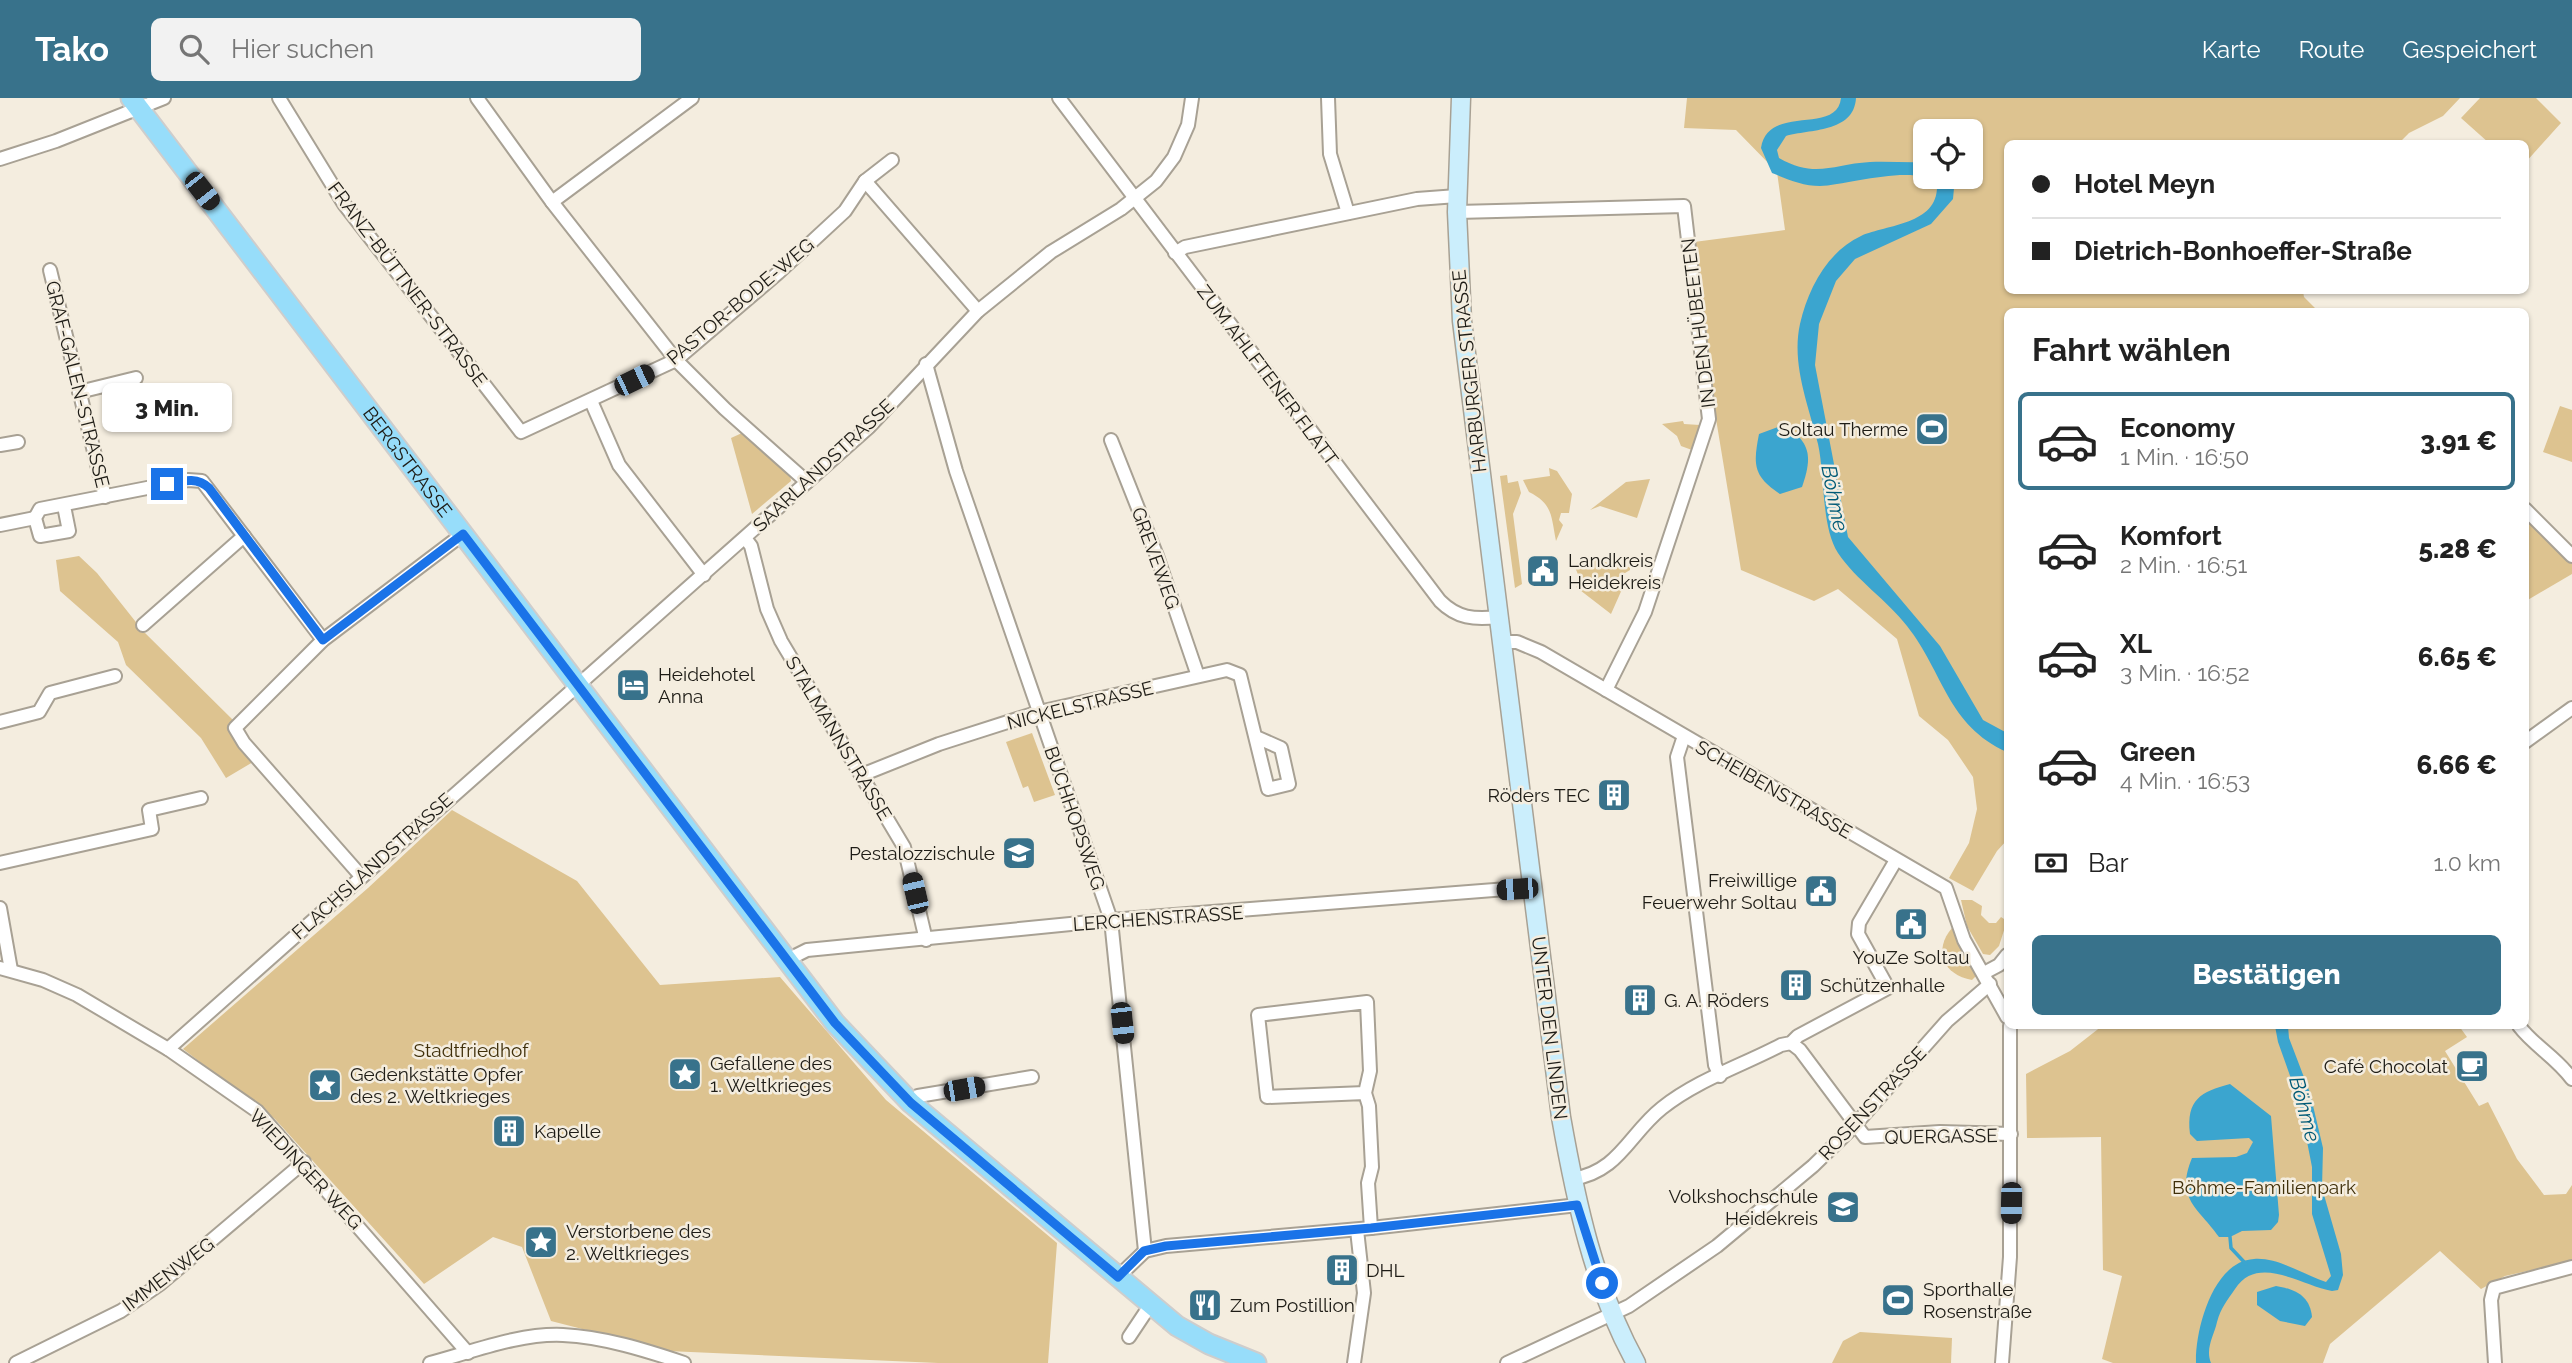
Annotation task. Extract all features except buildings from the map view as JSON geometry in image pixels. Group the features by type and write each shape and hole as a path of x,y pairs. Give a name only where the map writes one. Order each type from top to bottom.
{"main road":[{"name":"HARBURGER STRASSE","path":"1461,98 1457,204 1462,321 1501,642"},
{"name":"BERGSTRASSE","path":"136,104 835,1023 911,1103 1151,1304 1191,1335 1256,1363"},
{"name":"UNTER DEN LINDEN","path":"1501,642 1561,1117 1572,1179 1577,1205 1612,1313 1636,1363"}],"street":[{"path":"0,159 136,104 164,98"},
{"name":"FRANZ-BÜTTNER-STRASSE","path":"279,98 344,204 521,432"},
{"path":"477,98 552,202 676,360 724,409 807,482"},
{"path":"552,202 692,98"},
{"name":"ZUM AHLFTENER FLATT","path":"1059,98 1440,601 1458,615 1470,618 1498,617"},
{"name":"SAARLANDSTRASSE","path":"577,683 704,575 869,427 978,311 1051,252 1156,181 1174,158 1188,125 1192,98"},
{"path":"1328,98 1331,154 1348,213"},
{"name":"PASTOR-BODE-WEG","path":"521,432 676,360 845,211 865,181 892,160"},
{"path":"865,181 978,311"},
{"path":"1175,253 1185,247 1417,199 1457,204"},
{"name":"IN DEN HÜBEETEN","path":"1457,204 1684,206 1709,419 1645,612 1606,690"},
{"name":"GRAF-GALEN-STRASSE","path":"50,270 105,498"},
{"name":"BUCHHOPSWEG","path":"926,364 956,471 1111,920 1144,1251"},
{"path":"79,392 136,378"},
{"path":"591,401 619,465 704,575"},
{"name":"GREVEWEG","path":"1111,440 1157,556 1198,676"},
{"path":"0,444 18,442"},
{"path":"64,506 69,531 40,536 35,518 40,509 188,480 202,481 323,640"},
{"path":"2529,513 2572,556"},
{"path":"0,525 35,518"},
{"path":"361,876 244,743 235,728 323,640 463,534"},
{"path":"143,625 244,536"},
{"name":"STALMANNSTRASSE","path":"745,538 751,546 766,609 781,641 863,774 904,847 926,940"},
{"name":"SCHEIBENSTRASSE","path":"1501,642 1529,646 1946,888 1961,933 2004,1011"},
{"name":"NICKELSTRASSE","path":"863,774 939,744 1039,712 1227,670 1240,675 1256,737"},
{"path":"0,722 39,712 50,693 115,676"},
{"name":"FLACHSLANDSTRASSE","path":"167,1049 577,683"},
{"path":"2529,739 2572,708"},
{"path":"1684,736 1677,757 1716,1065 1720,1076"},
{"path":"0,863 152,829 149,810 201,798"},
{"path":"1572,1179 1586,1177 1608,1166 1661,1109 1781,1045 1791,1043 1798,1036 1888,988 1858,933 1858,923 1896,860"},
{"name":"LERCHENSTRASSE","path":"788,960 807,950 1111,920 1532,887"},
{"path":"0,908 6,969"},
{"name":"ROSENSTRASSE","path":"1507,1363 1612,1313 1672,1279 1760,1211 1854,1126 1947,1021 1989,983 2004,960"},
{"name":"WIEDINGER WEG","path":"6,969 76,995 167,1049 257,1111 468,1353"},
{"path":"1354,1363 1364,1293 1364,1229 1372,1167 1365,1093 1370,1071 1367,1002 1258,1015 1267,1097 1365,1093"},
{"path":"2002,1363 2010,1256 2010,1029"},
{"path":"2521,1029 2556,1058 2572,1079"},
{"path":"1791,1043 1800,1050 1854,1126"},
{"path":"911,1103 918,1096 1032,1077"},
{"name":"QUERGASSE","path":"1854,1126 1865,1137 1940,1132 2011,1134"},
{"name":"IMMENWEG","path":"16,1363 121,1311 151,1291 304,1162"},
{"path":"1118,1277 1144,1251 1166,1246 1364,1229 1577,1205"},
{"path":"2496,1363 2494,1288 2572,1267"},
{"path":"1129,1337 1151,1304"},
{"path":"430,1363 520,1339 561,1335 639,1349 684,1363"}],"green space":[{"path":"1687,98 2460,98 2443,116 2409,133 2402,140 2004,140 2004,294 2304,294 2315,308 2004,308 2004,843 1973,891 1949,878 1969,843 1977,809 1973,777 1948,740 1919,716 1897,639 1838,589 1814,601 1741,570 1716,419 1694,242 1785,230 1777,172 1736,130 1684,128"},
{"path":"2480,98 2536,98 2561,123 2529,159 2529,140 2486,140 2461,118"},
{"path":"2560,406 2572,410 2572,462 2543,452"},
{"path":"1683,421 1684,424 1700,425 1692,450 1681,446 1677,436 1662,424"},
{"path":"742,433 790,474 791,481 752,514 731,438"},
{"path":"1549,468 1557,471 1572,494 1569,513 1561,513 1559,520 1563,525 1556,541 1547,506 1529,492 1523,480 1550,476"},
{"path":"1507,475 1508,483 1518,481 1521,493 1513,514 1522,584 1515,588 1500,476"},
{"path":"1650,479 1637,518 1600,506 1590,510 1626,482"},
{"path":"2529,508 2572,548 2572,574 2529,599"},
{"path":"79,556 97,573 143,631 233,720 230,732 253,762 226,778 201,738 126,665 118,642 60,591 56,560"},
{"path":"1589,556 1624,569 1630,566 1630,570 1610,582 1580,579 1574,565"},
{"path":"1627,578 1611,614 1576,587 1580,583 1605,586"},
{"path":"1032,733 1055,795 1034,802 1028,786 1023,788 1006,742"},
{"name":"Stadtfriedhof","path":"452,810 577,881 660,985 780,977 886,1100 1057,1243 1048,1363 938,1363 668,1351 551,1321 522,1247 493,1237 424,1284 275,1119 183,1049 368,888"},
{"path":"1961,900 1972,900 1982,906 1981,915 1989,923 1996,923 2001,917 2004,919 1999,946 1990,955 1983,954 1967,926"},
{"path":"1952,928 1977,975 1972,980 1954,973 1944,960 1943,945"},
{"name":"Böhme-Familienpark","path":"2098,1029 2461,1029 2467,1037 2445,1051 2479,1106 2488,1102 2517,1159 2544,1195 2566,1194 2572,1185 2572,1261 2505,1276 2481,1289 2440,1251 2330,1344 2323,1363 2113,1363 2102,1359 2122,1276 2103,1270 2101,1137 2027,1138 2026,1074 2070,1051"},
{"path":"1860,1332 1952,1338 1951,1363 1832,1363 1843,1341"}],"water":[{"path":"1841,98 1856,98 1853,109 1839,124 1786,136 1777,150 1779,158 1814,169 1870,162 1913,162 1913,175 1814,186 1772,173 1761,148 1766,134 1788,122 1828,116 1837,109"},
{"name":"Böhme","path":"1936,189 1954,189 1953,199 1931,224 1855,259 1836,281 1819,324 1815,365 1848,537 1940,646 1983,720 2004,731 2004,750 1971,728 1948,696 1907,626 1838,553 1826,515 1818,444 1799,370 1800,324 1814,285 1829,262 1849,243 1861,236 1921,215 1930,208"},
{"path":"1783,425 1800,438 1808,459 1802,487 1780,494 1760,475 1756,454 1759,434"},
{"name":"Böhme","path":"2276,1029 2288,1029 2289,1038 2310,1093 2323,1148 2322,1188 2341,1254 2343,1275 2338,1290 2332,1291 2267,1273 2244,1279 2220,1312 2209,1347 2211,1363 2196,1363 2199,1333 2209,1299 2228,1271 2240,1263 2263,1259 2326,1282 2331,1276 2312,1214 2312,1167 2299,1101"},
{"path":"2230,1084 2271,1116 2279,1215 2278,1222 2271,1230 2242,1231 2230,1237 2219,1237 2191,1202 2186,1183 2192,1158 2236,1157 2247,1153 2253,1142 2249,1138 2197,1141 2190,1134 2189,1122 2193,1105 2198,1099 2211,1090"},
{"path":"2276,1286 2289,1289 2305,1299 2312,1317 2305,1326 2280,1321 2257,1305 2257,1292"}],"waterway":[{"path":"2230,1237 2231,1248 2246,1264"}],"place":[{"name":"Soltau Therme","path":"1932,429"},
{"name":"Landkreis Heidekreis","path":"1543,571"},
{"name":"Heidehotel Anna","path":"633,685"},
{"name":"Röders TEC","path":"1614,795"},
{"name":"Pestalozzischule","path":"1019,853"},
{"name":"Freiwillige Feuerwehr Soltau","path":"1821,891"},
{"name":"YouZe Soltau","path":"1911,924"},
{"name":"Schützenhalle","path":"1796,985"},
{"name":"G. A. Röders","path":"1640,1000"},
{"name":"Café Chocolat","path":"2472,1066"},
{"name":"Gefallene des 1. Weltkrieges","path":"685,1074"},
{"name":"Gedenkstätte Opfer des 2. Weltkrieges","path":"325,1085"},
{"name":"Kapelle","path":"509,1131"},
{"name":"Volkshochschule Heidekreis","path":"1843,1207"},
{"name":"Verstorbene des 2. Weltkrieges","path":"541,1242"},
{"name":"DHL","path":"1342,1270"},
{"name":"Sporthalle Rosenstraße","path":"1898,1300"},
{"name":"Zum Postillion","path":"1205,1305"}],"route":[{"path":"167,484 188,480 202,481 209,488 323,640 463,534 835,1023 911,1103 1118,1277 1144,1251 1166,1246 1371,1228 1577,1205 1602,1283"}]}
